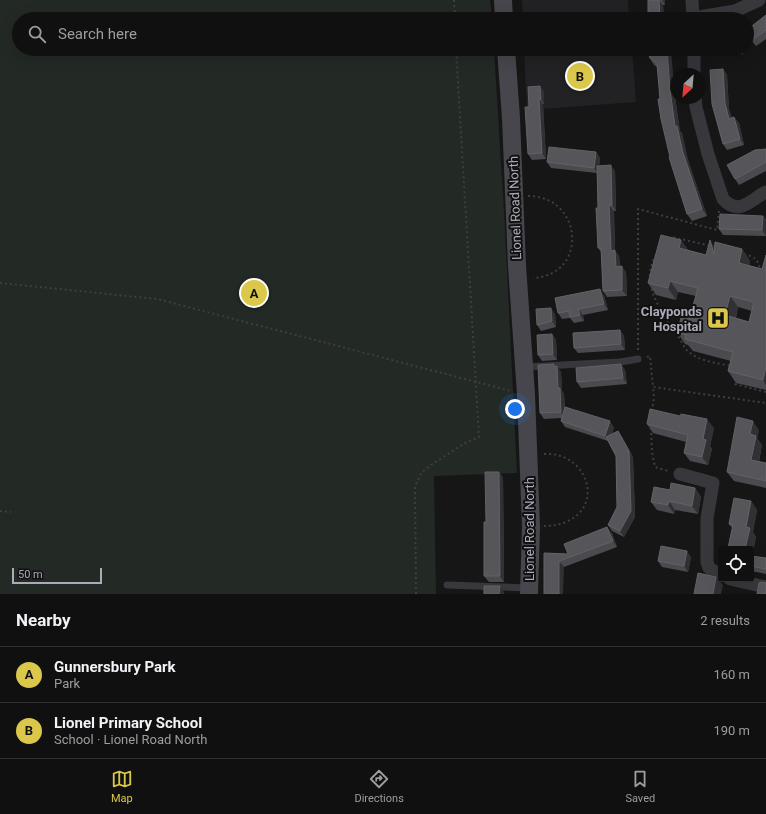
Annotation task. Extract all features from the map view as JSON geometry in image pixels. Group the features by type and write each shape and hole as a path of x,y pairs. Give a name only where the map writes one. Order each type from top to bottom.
{"street":[{"path":"503,0 504,12"},
{"path":"692,0 693,12"},
{"path":"729,12 735,11 759,0"},
{"name":"Lionel Road North","path":"507,56 511,118 518,278 526,394 531,527 530,591"},
{"path":"694,56 694,68"},
{"path":"696,104 708,154 723,199 733,206 747,205 766,192"},
{"path":"680,474 713,483 707,518 707,562 709,568 718,573"},
{"path":"744,582 766,587"}],"lane":[{"path":"524,367 620,362 638,359"},
{"path":"447,585 530,591"}],"path":[{"path":"454,0 455,12"},
{"path":"416,594 415,486 422,472 465,443 479,437 456,56"},
{"path":"515,196 544,198 558,206 565,213 573,234 570,255 564,264 556,271 549,276 538,278 518,278"},
{"path":"652,414 654,398 650,356 638,359 638,209 716,230 719,211 727,203"},
{"path":"667,239 672,237 717,248"},
{"path":"659,250 652,262 649,282 652,293 685,348 689,354 702,359 732,366"},
{"path":"739,253 758,260 762,272"},
{"path":"0,283 157,299 526,394"},
{"path":"737,376 735,384 766,392"},
{"path":"653,387 766,403"},
{"path":"651,424 652,452 655,467 680,474"},
{"path":"528,455 557,454 565,457 581,469 588,487 588,495 585,504 573,518 557,525 531,527"},
{"path":"0,511 11,512"}],"shaded area":[{"path":"0,0 490,0 491,12 12,12 12,56 494,56 505,229 517,473 434,476 436,594 0,594"},
{"path":"522,0 628,0 629,12 523,12"},
{"path":"524,56 633,56 636,102 527,110"}],"building":[{"path":"648,0 659,0 660,12 648,12"},
{"path":"766,15 766,30 754,39 754,24"},
{"path":"650,56 668,56 670,104 672,104 675,126 677,126 683,153 702,209 687,214 669,157 661,119 658,99 660,99 657,64 649,57"},
{"path":"723,69 725,103 729,119 734,117 740,139 723,144 712,104 710,70"},
{"path":"540,86 541,99 539,99 542,153 528,154 525,107 529,107 528,87"},
{"path":"549,147 596,152 594,168 547,162"},
{"path":"766,149 766,162 735,179 727,165 755,150"},
{"path":"611,165 612,205 609,205 611,251 615,250 616,267 622,266 622,290 603,291 601,248 598,248 596,208 598,208 597,166"},
{"path":"720,214 763,216 762,230 719,229"},
{"name":"Clayponds Hospital","path":"661,235 681,240 679,248 706,255 710,240 714,254 715,242 742,249 739,263 762,269 766,255 766,367 763,380 728,371 733,352 685,339 686,335 677,332 683,311 691,313 698,288 670,281 668,288 648,283","holes":["730,296 754,302 749,322 725,315"]},
{"path":"600,289 604,304 578,309 580,315 570,317 569,311 558,313 555,298"},
{"path":"551,308 552,321 537,325 536,309"},
{"path":"620,330 621,344 574,348 573,333"},
{"path":"552,334 553,354 538,355 537,335"},
{"path":"554,364 554,367 557,366 561,412 540,413 538,365"},
{"path":"621,364 623,378 577,382 576,368"},
{"path":"565,407 610,421 605,436 561,421"},
{"path":"650,409 680,416 681,414 707,419 703,439 706,440 702,457 684,453 688,435 647,424"},
{"path":"737,417 753,421 750,434 756,436 751,460 766,463 766,481 727,472"},
{"path":"618,431 629,451 631,511 620,531 608,525 617,507 616,456 606,437"},
{"path":"485,472 499,472 500,576 484,576 484,522 486,522"},
{"path":"671,483 695,488 692,506 669,501 668,505 651,502 654,487 670,490"},
{"path":"734,498 751,501 746,527 750,528 746,546 728,546 733,525 729,524"},
{"path":"607,527 613,541 559,561 559,594 544,594 544,553 568,554 564,544"},
{"path":"661,546 687,551 684,566 658,561"},
{"path":"754,556 766,558 766,569 754,567"},
{"path":"698,573 716,577 713,594 694,594"},
{"path":"759,583 766,583 766,594 757,594"},
{"path":"484,586 500,586 499,594 484,594"}],"place":[{"name":"Lionel Primary School","path":"580,76"},
{"name":"Gunnersbury Park","path":"254,293"},
{"name":"Clayponds Hospital","path":"718,318"}]}
